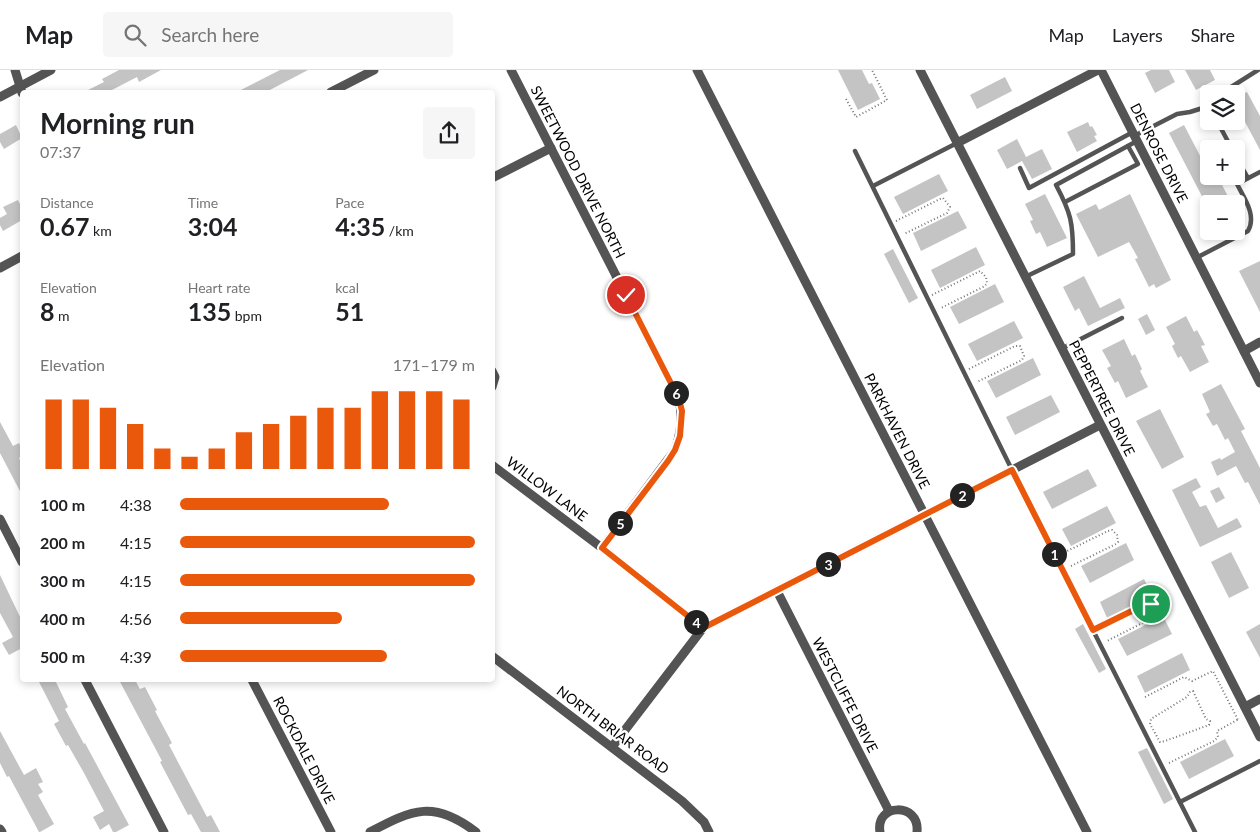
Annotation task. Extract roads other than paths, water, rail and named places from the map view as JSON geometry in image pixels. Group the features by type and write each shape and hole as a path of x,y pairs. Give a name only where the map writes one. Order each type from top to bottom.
{"street":[{"path":"15,70 21,90 51,70"},
{"path":"335,90 374,70"},
{"name":"SWEETWOOD DRIVE NORTH","path":"511,70 679,399 682,411 680,436 675,450 602,548"},
{"name":"PARKHAVEN DRIVE","path":"697,70 1087,832"},
{"name":"PEPPERTREE DRIVE","path":"920,70 1260,737"},
{"path":"957,143 1100,70"},
{"name":"DENROSE DRIVE","path":"1100,70 1133,139 1260,383"},
{"path":"0,97 20,90"},
{"path":"495,176 551,148"},
{"path":"0,268 20,257"},
{"path":"1244,351 1260,342"},
{"path":"612,747 703,628 1100,425"},
{"name":"WILLOW LANE","path":"495,467 602,548 703,628"},
{"path":"0,519 20,558"},
{"name":"WESTCLIFFE DRIVE","path":"777,591 889,812"},
{"name":"NORTH BRIAR ROAD","path":"495,658 682,800 700,818 709,832"},
{"path":"86,682 164,832"},
{"name":"ROCKDALE DRIVE","path":"253,682 331,832"},
{"path":"1247,711 1260,699"},
{"path":"370,832 404,815 430,810 454,817 476,832"},
{"path":"880,832 880,822 889,812 901,810 908,812 916,821 917,832"}],"lane":[{"path":"1234,85 1258,70"},
{"path":"1025,276 1072,254 1070,212 1056,185 1177,114 1200,109"},
{"path":"1020,168 1029,188 1133,139"},
{"path":"1065,202 1138,164 1133,139"},
{"path":"873,186 957,143"},
{"path":"855,150 1012,470 1195,832"},
{"path":"1196,258 1248,231 1251,225 1250,210 1237,184 1260,172"},
{"path":"1245,173 1248,178"},
{"path":"1061,349 1122,318"},
{"path":"1180,802 1260,761"}]}
